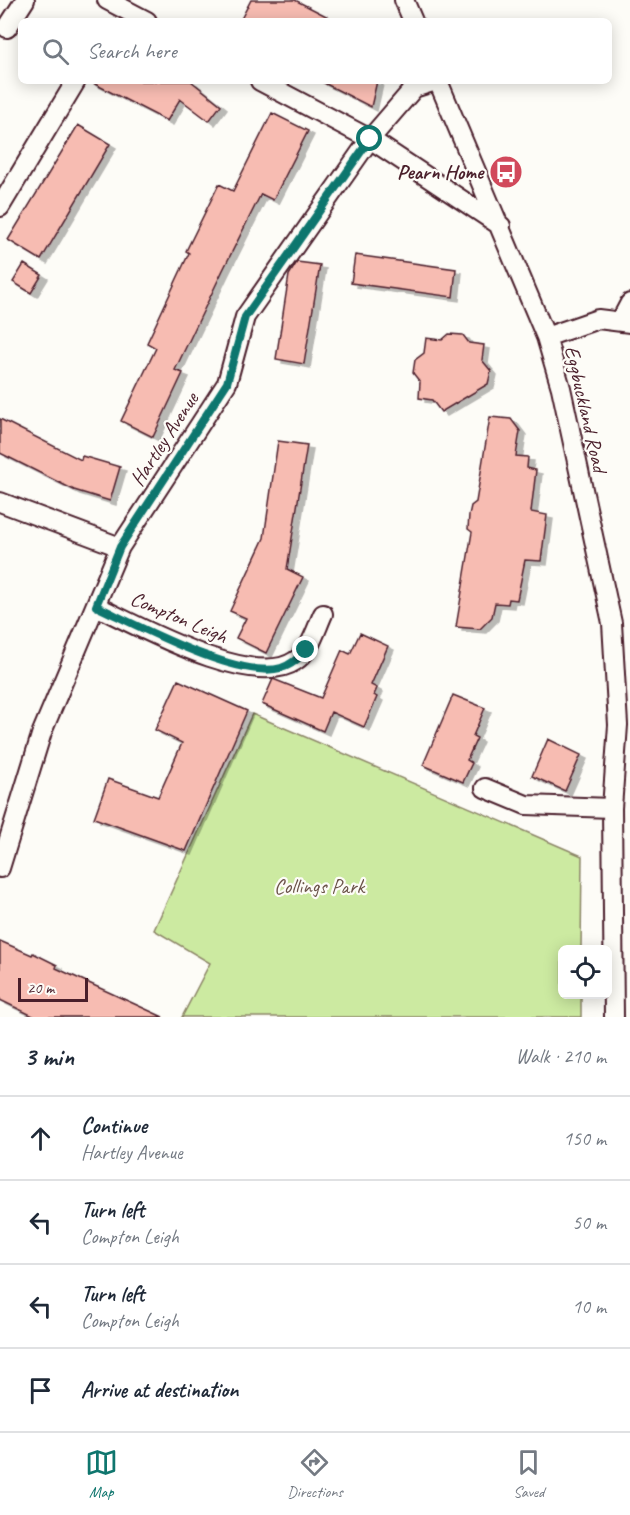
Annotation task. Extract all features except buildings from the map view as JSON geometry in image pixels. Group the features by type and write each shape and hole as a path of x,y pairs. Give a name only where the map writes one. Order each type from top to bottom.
{"street":[{"path":"7,28 25,0"},
{"path":"404,0 412,18"},
{"path":"111,9 138,18"},
{"path":"0,207 74,84"},
{"path":"266,84 370,139 501,226"},
{"name":"Hartley Avenue","path":"0,868 42,732 120,547 227,383 245,317 370,139 414,88 427,84"},
{"name":"Eggbuckland Road","path":"438,84 501,226 546,337 561,388 612,623 618,725 612,808 614,1017"},
{"path":"546,337 598,319 625,322 630,303"},
{"path":"0,502 120,547"},
{"name":"Compton Leigh","path":"96,606 201,655 267,670 282,668 297,661 306,650 323,614"},
{"path":"484,788 526,805 612,808"}],"green space":[{"name":"Collings Park","path":"252,714 582,856 581,945 558,945 558,999 581,999 581,1017 182,1017 210,963 154,930"}],"place":[{"name":"Pearn Home","path":"506,172"}],"route":[{"path":"306,650 297,661 282,668 267,670 201,655 96,606 120,547 227,383 245,317 370,139"}]}
